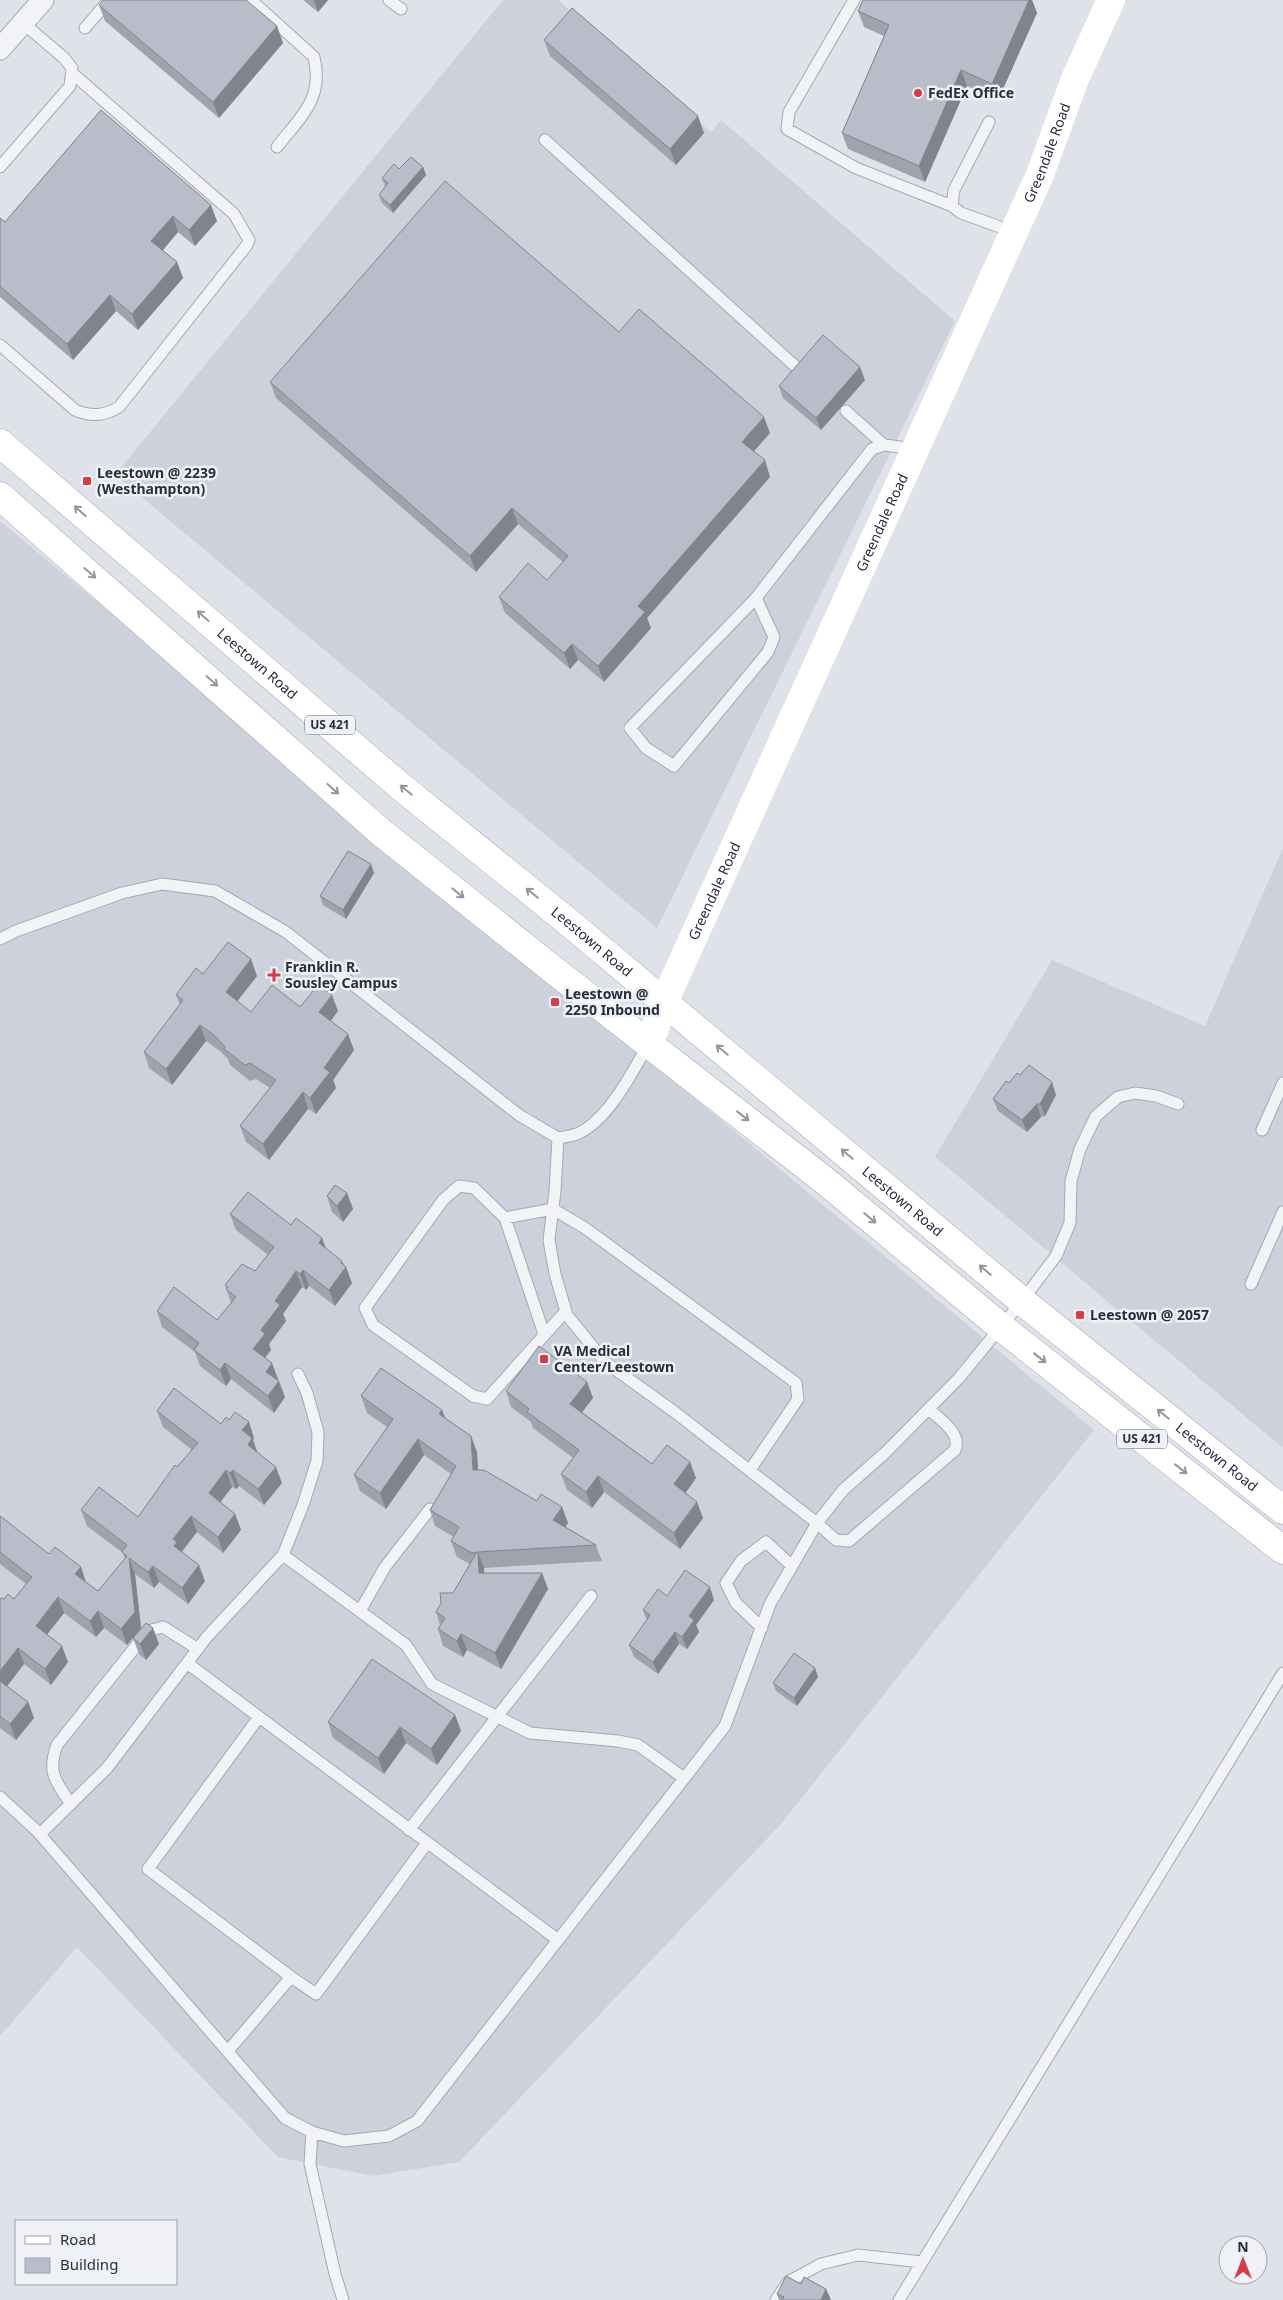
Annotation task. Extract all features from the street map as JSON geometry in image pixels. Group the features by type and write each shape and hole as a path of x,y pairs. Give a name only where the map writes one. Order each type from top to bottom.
{"main road":[{"name":"Greendale Road","path":"650,1043 664,1002 1039,177 1075,80 1111,0"},
{"name":"Leestown Road","path":"0,443 400,786 664,1002 1022,1301 1283,1510"},
{"path":"0,496 382,833 551,968 824,1180 1001,1327"},
{"name":"US 421","path":"1001,1327 1283,1550"}],"street":[{"path":"0,49 42,0"}],"lane":[{"path":"85,28 110,0"},
{"path":"251,0 314,57 317,69 318,82 313,100 277,148"},
{"path":"389,0 401,9"},
{"path":"854,0 789,112 787,129 856,168 952,206 961,213 1014,232"},
{"path":"0,167 70,86 72,68 64,58 23,23"},
{"path":"0,345 75,410 86,415 109,413 120,407 249,240 234,214 72,73"},
{"path":"952,206 954,190 989,122"},
{"path":"545,140 795,366"},
{"path":"846,411 884,445"},
{"path":"756,598 774,637 768,652 674,766 646,748 630,728 756,598 872,449 884,445 916,449"},
{"path":"0,939 16,931 122,893 162,884 215,891 286,932 519,1115 558,1138 578,1133 597,1120 627,1082 650,1043"},
{"path":"1262,1130 1283,1083"},
{"path":"0,1797 40,1834 286,2118 312,2132 344,2141 389,2136 417,2121 725,1726 770,1604 816,1523 843,1490 885,1453 959,1378 1056,1256 1070,1223 1071,1181 1080,1148 1096,1116 1118,1097 1135,1093 1156,1096 1178,1104"},
{"path":"558,1138 549,1240 555,1274 566,1311 571,1320 605,1362 750,1470 836,1540 849,1541 950,1455 958,1443 955,1435 928,1409"},
{"path":"544,1334 506,1218 474,1188 459,1186 444,1200 365,1308 373,1324 473,1396 480,1398 487,1398 566,1311"},
{"path":"506,1218 553,1209 585,1228 796,1383 798,1399 750,1470"},
{"path":"1251,1284 1283,1212"},
{"path":"40,1834 108,1768 198,1649 283,1554 303,1505 317,1461 318,1432 307,1393 298,1374"},
{"path":"360,1611 384,1567 430,1509"},
{"path":"762,1628 736,1603 726,1583 741,1561 766,1542 792,1566"},
{"path":"283,1554 406,1645 432,1684 530,1733 618,1741 638,1745 684,1778"},
{"path":"409,1830 591,1596"},
{"path":"71,1804 53,1774 52,1760 57,1744 148,1631 163,1627 198,1649"},
{"path":"187,1663 558,1940"},
{"path":"898,2300 1283,1673"},
{"path":"259,1717 148,1869 291,1977 316,1994 427,1843"},
{"path":"228,2051 291,1977"},
{"path":"312,2132 310,2164 334,2274 343,2300"},
{"path":"776,2300 788,2282 820,2264 858,2255 922,2262"}],"shaded area":[{"path":"503,0 558,0 711,132 721,120 955,321 657,928 115,475"},
{"name":"Franklin R. Sousley Campus","path":"0,521 1094,1430 781,1824 459,2162 373,2176 278,2157 77,1947 0,2036"},
{"path":"1283,848 1283,1448 935,1157 1052,960 1205,1026"}],"building":[{"path":"103,0 246,0 277,26 213,102 99,5"},
{"name":"FedEx Office","path":"863,0 1029,0 992,84 961,70 919,166 842,133 889,25 858,11"},
{"path":"572,8 698,116 670,149 544,40"},
{"path":"101,110 211,205 189,230 173,216 151,241 177,262 132,314 110,295 67,344 0,286 0,218 5,222"},
{"path":"411,157 423,167 390,205 379,195 388,183 382,178 394,164 399,169"},
{"path":"445,181 619,332 639,309 764,417 742,442 765,460 638,606 645,612 598,666 572,644 564,653 499,597 528,563 547,580 568,556 512,508 470,556 270,382"},
{"path":"823,335 860,367 816,418 779,386"},
{"path":"348,851 371,864 343,910 320,896"},
{"path":"228,942 251,959 226,992 251,1012 272,985 300,1007 318,985 332,995 319,1012 348,1034 324,1068 330,1072 310,1098 303,1092 263,1144 240,1126 276,1080 250,1063 245,1065 224,1049 225,1047 214,1035 200,1025 166,1069 144,1052 183,1000 176,995 196,968 203,974"},
{"path":"1029,1065 1052,1082 1040,1104 1037,1104 1022,1120 993,1099 1006,1081 1009,1083 1017,1073 1020,1075"},
{"path":"335,1185 347,1193 337,1206 327,1196"},
{"path":"248,1192 291,1225 296,1218 322,1238 319,1243 342,1261 341,1263 346,1267 329,1290 303,1270 300,1274 296,1271 275,1301 280,1305 261,1330 265,1334 253,1349 272,1363 266,1372 279,1381 268,1396 225,1363 220,1370 194,1350 199,1343 157,1311 174,1287 217,1320 236,1297 226,1289 228,1287 225,1285 242,1264 255,1271 274,1247 230,1214"},
{"path":"539,1346 587,1382 570,1404 652,1464 667,1445 690,1462 674,1484 697,1502 674,1533 598,1476 586,1492 561,1474 579,1450 527,1412 529,1409 506,1391"},
{"path":"381,1368 442,1410 439,1414 471,1436 473,1470 484,1470 537,1501 541,1494 562,1507 553,1520 596,1545 478,1552 479,1573 542,1573 495,1653 461,1634 457,1641 438,1629 445,1618 436,1612 441,1603 440,1593 453,1593 477,1552 472,1553 451,1541 459,1527 430,1510 456,1466 418,1439 380,1493 354,1475 393,1419 361,1396"},
{"path":"174,1388 221,1424 226,1417 229,1420 235,1412 249,1422 242,1430 252,1438 248,1445 276,1467 258,1489 233,1470 230,1473 226,1470 209,1493 235,1514 218,1537 191,1516 173,1539 177,1542 174,1546 199,1565 182,1588 153,1566 148,1572 129,1558 135,1612 121,1629 98,1611 90,1621 58,1597 36,1626 62,1646 45,1669 18,1648 0,1671 0,1599 4,1599 8,1594 14,1599 32,1577 0,1552 0,1516 49,1554 55,1547 81,1567 75,1574 98,1591 127,1556 122,1552 127,1545 81,1510 99,1487 138,1517 175,1465 177,1467 198,1443 157,1411"},
{"path":"685,1570 710,1587 689,1616 694,1620 682,1637 675,1632 653,1662 629,1645 650,1615 643,1610 658,1589 667,1596"},
{"path":"146,1623 153,1628 140,1644 133,1638"},
{"path":"794,1653 815,1668 794,1698 773,1683"},
{"path":"372,1659 455,1715 431,1749 400,1727 378,1758 328,1722"},
{"path":"0,1681 28,1702 10,1724 0,1716"},
{"path":"786,2276 801,2284 804,2277 826,2289 821,2300 782,2300 784,2297 777,2294"}],"place":[{"name":"FedEx Office","path":"918,93"},
{"name":"Leestown @ 2239 (Westhampton)","path":"87,481"},
{"name":"Franklin R. Sousley Campus","path":"274,975"},
{"name":"Leestown @ 2250 Inbound","path":"555,1002"},
{"name":"Leestown @ 2057","path":"1080,1315"},
{"name":"VA Medical Center/Leestown","path":"544,1359"}]}
